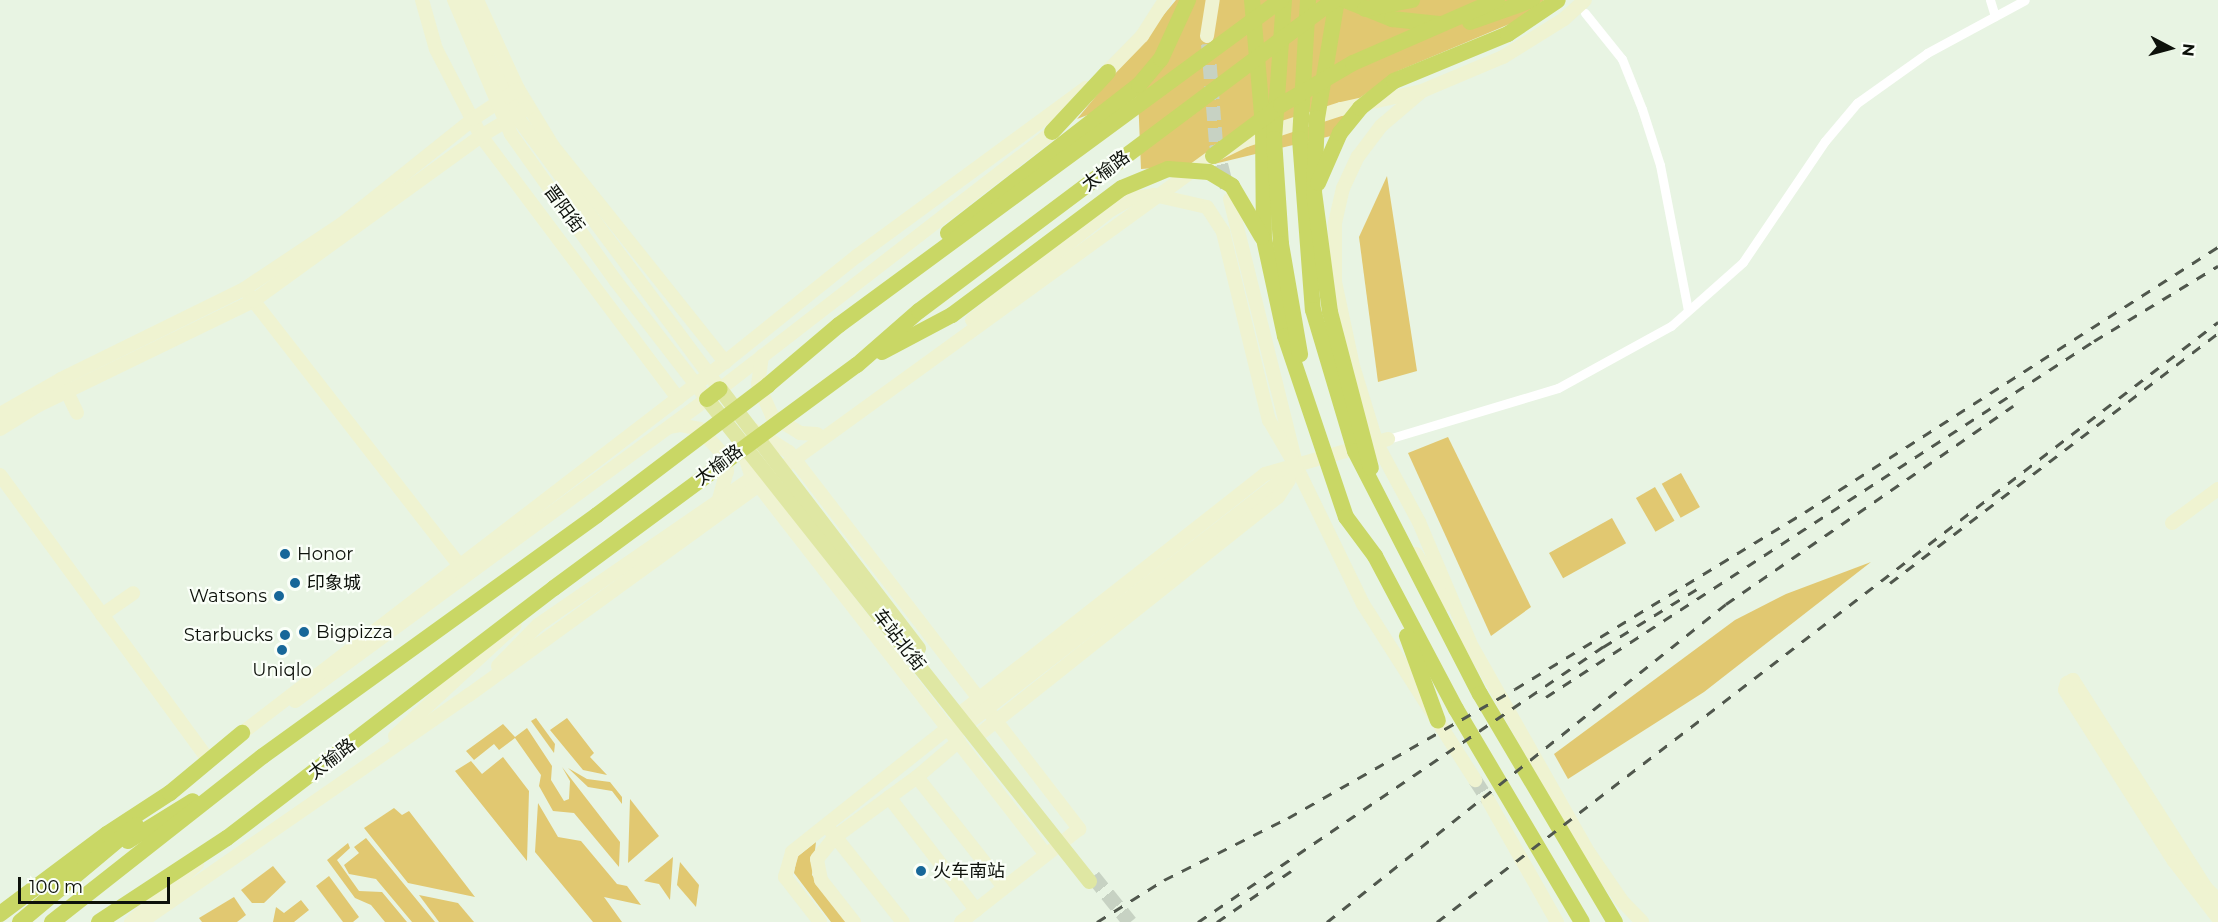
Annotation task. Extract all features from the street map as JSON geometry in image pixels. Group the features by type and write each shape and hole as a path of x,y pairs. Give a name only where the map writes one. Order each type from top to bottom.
{"highway":[{"path":"839,325 961,223 1139,85 1161,59 1188,0"},
{"path":"1252,0 1263,127 1264,239 1285,336 1346,517 1375,556 1467,727 1582,922"},
{"path":"1282,0 1274,139 1281,244 1300,352 1337,463 1438,721"},
{"name":"太榆路","path":"52,922 263,756 597,515 768,385 839,325 1282,0"},
{"path":"1308,0 1300,139 1313,310 1355,451 1480,694 1615,922"},
{"path":"1336,0 1317,118 1314,192 1330,312 1378,492"},
{"name":"太榆路","path":"99,922 227,838 554,588 857,365 919,311 1336,0"},
{"path":"1345,0 1392,19 1425,24 1464,24 1532,0"},
{"path":"1293,32 1354,11 1412,0"},
{"path":"1213,156 1281,105 1353,63 1497,0"},
{"path":"1314,192 1340,133 1369,101 1394,81 1508,34 1558,0"},
{"path":"1052,132 1108,72"},
{"path":"857,365 952,315 1122,188 1168,169 1209,172 1232,186 1264,239"},
{"path":"20,922 102,857 170,794 242,733"},
{"path":"102,857 263,756"},
{"path":"0,914 107,834 170,794"}],"main road":[{"path":"422,0 436,49 481,136 678,398"},
{"name":"晋阳街","path":"454,0 511,134 615,280 713,394"},
{"name":"晋阳街","path":"467,0 490,62 520,121 713,394"},
{"path":"477,0 518,89 552,145 725,362"},
{"path":"242,733 725,362 857,256 1108,72 1142,36 1165,0"},
{"path":"1207,36 1213,0"},
{"path":"141,922 253,848 350,775 470,695 742,495 850,422 1154,195 1213,156 1246,140 1341,109 1422,91 1503,57 1581,4"},
{"path":"0,429 64,385 244,289 342,224 472,119 518,89"},
{"path":"1422,91 1381,126 1358,156 1343,188 1335,224 1335,282 1353,366 1470,642"},
{"path":"0,414 253,301 481,136 528,108"},
{"path":"242,733 319,687 670,427 1052,132"},
{"path":"470,695 538,625 913,369 1111,210 1133,198 1154,195 1207,207 1223,232 1269,420 1297,468 1363,604 1475,780"},
{"path":"979,734 1278,497 1297,468 1230,199"},
{"path":"244,289 460,566"},
{"path":"762,356 758,384 772,416 800,433 817,434"},
{"path":"64,385 77,413"},
{"path":"713,394 743,432 764,469 955,729 1042,857"},
{"path":"670,427 680,425 700,429 722,452 727,471 718,501"},
{"path":"743,432 789,452 1078,829 961,922"},
{"path":"743,432 764,469 947,694 955,729"},
{"path":"854,922 821,880 817,869 817,859 835,837 916,777 955,729 1265,474 1297,468 1383,441"},
{"path":"820,922 785,877 792,852 826,824 986,708 1297,468"},
{"path":"0,475 209,761"},
{"path":"2172,523 2218,489"},
{"path":"1378,492 1470,642 1589,853 1622,901 1642,922"},
{"path":"350,775 445,693 554,588"},
{"path":"102,615 133,593"},
{"path":"2218,900 2206,888 2073,680 2067,683 2065,690 2174,861 2218,918"},
{"path":"955,729 979,734 1091,879"},
{"path":"916,777 1005,887"},
{"path":"889,796 976,910"},
{"path":"1488,800 1557,922"},
{"path":"826,824 903,922"},
{"path":"131,922 227,838"}],"street":[{"path":"1990,0 1995,16"},
{"path":"1383,441 1558,388 1671,326 1743,262 1825,141 1857,103 1927,53 2025,0"},
{"path":"1581,4 1622,59 1642,109 1660,165 1688,310"}],"shaded area":[{"path":"1176,0 1544,0 1519,20 1398,71 1361,97 1331,136 1214,164 1141,169 1138,96 1077,119"},
{"path":"1387,176 1417,371 1378,382 1359,237"},
{"path":"1448,437 1531,607 1491,636 1408,453"},
{"path":"1681,473 1700,507 1681,518 1662,484"},
{"path":"1655,487 1674,521 1655,532 1636,498"},
{"path":"1612,518 1626,543 1563,578 1549,553"},
{"path":"1871,562 1704,692 1568,779 1554,754 1735,620 1786,594"},
{"path":"536,718 555,744 554,753 531,721"},
{"path":"567,718 594,753 590,757 607,775 583,770 550,730"},
{"path":"503,724 515,737 527,728 552,766 551,780 564,801 569,799 570,781 562,767 620,842 619,867 574,813 553,811 539,786 541,775 515,738 499,750 494,744 474,760 466,751"},
{"path":"503,757 529,791 527,861 455,771 471,761 482,774"},
{"path":"568,768 587,779 610,782 622,797 622,804 612,791 588,787"},
{"path":"630,799 659,836 628,863"},
{"path":"538,803 558,837 581,841 617,884 627,886 641,905 604,897 622,922 593,922 535,852"},
{"path":"394,808 402,815 409,811 475,897 408,883 364,828"},
{"path":"366,838 435,922 412,922 376,879 349,874 344,865 359,853 354,847"},
{"path":"816,842 812,875 847,922 831,922 794,873 797,857"},
{"path":"348,843 350,848 337,860 359,891 382,892 407,922 385,922 371,905 355,898 327,860"},
{"path":"673,857 670,900 659,884 644,881"},
{"path":"680,862 699,885 696,907 677,885"},
{"path":"273,866 286,882 264,903 252,903 241,890"},
{"path":"329,876 359,917 353,922 343,922 316,886"},
{"path":"419,895 458,903 474,922 439,922"},
{"path":"234,897 246,915 237,922 202,922 199,918"},
{"path":"301,900 309,910 294,922 273,922 276,907 284,913"}],"tunnel":[{"path":"1208,44 1216,144 1227,188"},
{"path":"1475,780 1488,800"},
{"path":"1093,876 1130,922"}],"railway":[{"path":"1097,922 1164,880 1288,818 1515,689 1805,512 2218,247"},
{"path":"1546,697 2094,341 2218,266"},
{"path":"1437,922 2218,322"},
{"path":"1890,583 2218,333"},
{"path":"1327,922 1726,604 2013,406"},
{"path":"1198,922 1603,647 1697,589"},
{"path":"1217,922 1291,871"}],"place":[{"name":"Honor","path":"285,554"},
{"name":"印象城","path":"295,583"},
{"name":"Watsons","path":"279,596"},
{"name":"Bigpizza","path":"304,632"},
{"name":"Starbucks","path":"285,635"},
{"name":"Uniqlo","path":"282,650"},
{"name":"火车南站","path":"921,871"}]}
